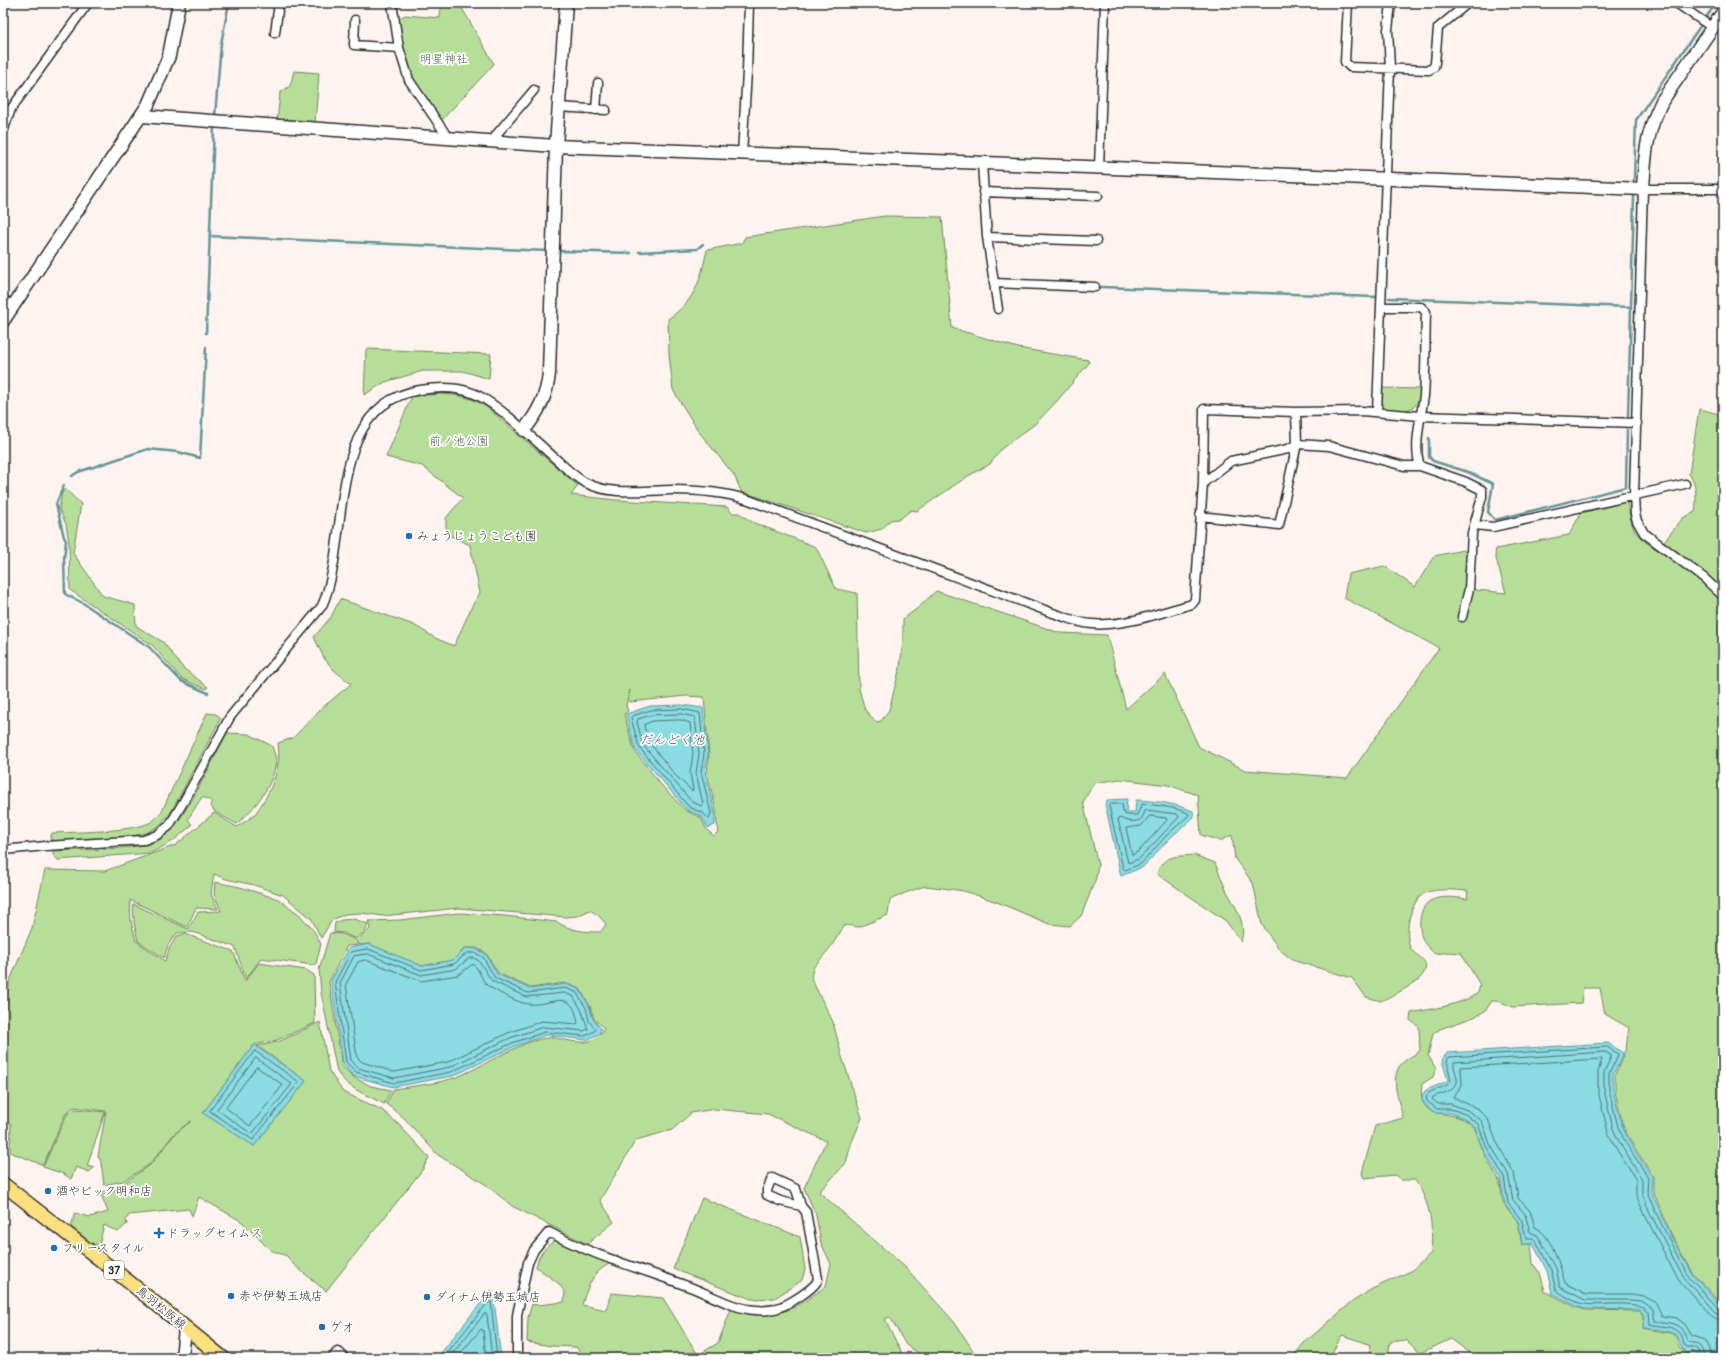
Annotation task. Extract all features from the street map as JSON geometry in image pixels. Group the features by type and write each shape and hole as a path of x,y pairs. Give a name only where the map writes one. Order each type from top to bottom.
{"main road":[{"name":"鳥羽松阪線","path":"3,1184 224,1358"}],"street":[{"path":"3,132 5,117 88,3"},
{"path":"3,321 8,302 142,116 156,88 169,56 179,3"},
{"path":"275,33 279,3"},
{"path":"392,3 399,48 409,80 450,139"},
{"path":"524,430 541,405 549,380 556,146 566,3"},
{"path":"742,154 749,3"},
{"path":"1099,168 1105,3"},
{"path":"1348,3 1346,65 1350,67 1432,69 1435,64 1438,28 1468,3"},
{"path":"1377,412 1390,68 1388,30 1391,3"},
{"path":"1676,3 1710,26"},
{"path":"1723,12 1710,26 1662,101 1655,113 1647,137 1643,190 1634,495 1635,514 1644,533 1700,575 1723,596"},
{"path":"356,20 354,45 399,48"},
{"path":"596,110 598,84"},
{"path":"494,142 496,135 534,90"},
{"path":"558,107 606,110"},
{"path":"142,116 556,146 1643,190 1723,189"},
{"path":"982,164 987,237 998,309"},
{"path":"983,192 1098,196"},
{"path":"987,237 1096,241"},
{"path":"994,284 1095,287"},
{"path":"1382,307 1421,307 1426,310 1424,398 1420,416 1418,452 1420,466"},
{"path":"3,850 144,840 157,835 169,826 230,717 322,606 328,594 345,487 354,445 362,428 376,412 393,400 412,392 437,389 461,389 480,396 524,430 571,472 585,482 595,486 618,491 674,490 732,495 1056,614 1091,624 1115,623 1192,604 1195,600 1203,483 1202,462 1204,409 1296,412 1377,412 1420,416 1637,423"},
{"path":"1200,516 1279,525 1298,444 1296,412"},
{"path":"1203,483 1231,461 1288,449 1298,444 1329,446 1404,466 1420,466 1480,488 1482,490 1482,497 1471,540 1469,589 1462,617"},
{"path":"1476,525 1493,527 1685,484"},
{"path":"517,1358 517,1315 528,1262 534,1250 548,1232 582,1249 675,1281 748,1309 770,1310 780,1307 794,1299 818,1282 806,1212 801,1206"},
{"path":"182,1358 185,1328"},
{"path":"335,1358 338,1354 342,1358"}],"green space":[{"name":"明星神社","path":"441,3 459,3 494,64 438,124 409,80 394,21 405,15 440,18"},
{"path":"294,71 319,73 315,123 313,124 277,123 280,93 290,86"},
{"path":"885,216 942,217 952,328 1018,348 1088,360 1089,363 1057,401 1035,424 1001,449 990,464 968,476 917,511 911,510 900,519 890,520 882,529 866,533 746,493 742,493 734,475 699,432 673,390 669,354 668,319 685,305 691,297 699,280 707,250 742,243 745,237"},
{"path":"366,349 491,354 489,379 463,371 423,371 385,382 364,395"},
{"path":"1381,388 1420,389 1419,397 1414,407 1410,409 1386,410 1380,404"},
{"name":"前ノ池公園","path":"441,394 454,395 466,397 482,404 578,486 571,495 616,500 727,507 732,513 739,513 752,522 816,547 836,589 857,593 859,689 865,710 876,722 881,721 889,710 900,667 903,640 903,619 919,607 936,591 1060,633 1107,635 1126,709 1165,674 1199,747 1245,770 1347,778 1439,648 1344,598 1348,574 1384,566 1415,587 1434,556 1463,550 1468,553 1468,589 1506,593 1495,555 1496,549 1569,535 1581,513 1627,502 1633,525 1638,535 1657,550 1683,518 1695,512 1696,493 1694,483 1689,474 1699,409 1723,415 1723,1305 1691,1271 1674,1240 1653,1191 1653,1176 1631,1142 1623,1126 1615,1091 1615,1075 1626,1048 1629,1028 1605,1014 1600,988 1583,988 1581,1003 1513,1007 1498,1001 1492,1001 1485,1011 1474,1017 1440,1029 1433,1034 1428,1055 1436,1069 1433,1077 1422,1084 1422,1097 1424,1105 1429,1110 1463,1119 1474,1127 1490,1166 1499,1180 1504,1204 1516,1219 1522,1245 1531,1243 1533,1264 1540,1273 1545,1291 1575,1307 1586,1310 1639,1311 1644,1314 1643,1328 1670,1333 1676,1336 1679,1347 1688,1354 1691,1352 1695,1353 1697,1358 1477,1358 1451,1339 1420,1353 1406,1340 1390,1342 1388,1358 1368,1358 1371,1345 1342,1335 1329,1358 1292,1358 1304,1343 1352,1302 1372,1289 1413,1270 1431,1253 1432,1233 1430,1215 1425,1198 1415,1180 1401,1180 1395,1175 1364,1178 1362,1173 1375,1126 1403,1118 1397,1094 1395,1081 1396,1075 1402,1064 1420,1051 1419,1027 1410,1020 1411,1013 1455,1004 1478,993 1480,985 1461,953 1449,952 1435,954 1423,940 1420,928 1421,914 1427,903 1432,900 1445,897 1467,899 1468,891 1435,890 1425,893 1420,897 1415,903 1409,918 1408,935 1411,949 1425,963 1426,966 1423,975 1413,984 1381,1001 1366,997 1352,978 1292,960 1279,949 1262,925 1253,883 1235,859 1232,835 1220,841 1201,835 1198,795 1168,785 1120,779 1094,783 1083,802 1098,865 1096,878 1081,916 1070,926 1049,924 997,902 964,891 925,886 890,900 888,915 859,927 845,925 830,948 813,968 811,978 833,1022 842,1057 862,1118 851,1144 846,1163 819,1192 906,1268 955,1323 978,1358 926,1358 906,1345 890,1317 885,1319 904,1358 578,1358 579,1351 576,1347 551,1346 527,1342 528,1317 532,1304 538,1305 564,1302 565,1292 558,1283 536,1267 539,1258 544,1251 557,1238 614,1262 601,1269 592,1279 582,1305 606,1310 611,1293 663,1298 698,1355 718,1343 733,1304 770,1313 785,1311 807,1300 826,1286 831,1264 821,1243 816,1215 804,1188 826,1141 768,1114 714,1109 691,1113 672,1130 636,1140 600,1200 614,1222 587,1244 512,1206 485,1184 438,1155 403,1117 386,1104 394,1089 454,1078 532,1041 545,1038 555,1038 576,1042 589,1041 600,1035 604,1028 594,1019 590,1006 580,989 565,983 530,988 498,973 486,953 476,948 465,948 453,960 422,966 369,944 359,945 358,939 370,929 368,921 400,920 459,913 505,916 557,922 578,930 601,932 606,924 598,915 590,910 577,916 566,917 459,908 383,916 361,913 345,914 332,920 321,938 311,918 283,895 254,885 226,879 214,874 211,894 218,909 196,908 187,927 130,900 131,921 136,941 165,961 170,947 177,936 185,934 233,951 245,981 259,963 306,970 314,975 315,1023 277,1040 254,1045 203,1113 254,1146 306,1081 257,1046 278,1042 320,1022 329,1071 343,1092 382,1110 399,1125 429,1157 423,1169 326,1291 294,1265 287,1256 270,1250 241,1221 199,1197 192,1216 189,1209 129,1215 126,1220 127,1224 118,1232 104,1225 99,1245 91,1243 71,1227 75,1213 90,1217 108,1212 100,1192 124,1188 124,1183 150,1165 175,1134 191,1121 174,1134 149,1165 123,1181 104,1185 101,1162 98,1156 106,1111 74,1107 66,1113 43,1165 10,1152 11,1124 4,1120 3,1112 3,1022 9,983 32,928 45,870 105,871 176,845 214,813 237,827 253,816 265,798 274,780 278,762 278,743 293,738 322,708 351,684 334,670 324,658 314,637 331,617 340,599 414,625 435,638 454,646 472,606 480,593 470,545 446,534 446,518 463,498 422,466 386,457 412,396","holes":["630,690 628,699 630,702 686,696 704,697 709,755 707,773 716,810 719,831 714,836 707,830 700,817 686,811 662,786 634,750 624,714 628,711 626,705"]},
{"path":"65,489 81,504 73,553 103,596 135,605 136,626 163,642 183,668 208,687 206,689 182,679 152,645 70,590 69,543 66,524 59,509 62,493"},
{"path":"207,713 216,714 221,718 171,812 159,826 146,833 127,837 55,841 50,839 52,833 118,830 143,825 154,820 162,811"},
{"path":"227,733 249,734 272,746 276,759 274,770 267,788 256,804 237,824 215,812 210,805 212,801 202,797 188,819 192,825 173,841 151,853 58,860 53,855 53,851 124,848 139,846 159,840 169,832 188,807"},
{"path":"1194,855 1215,863 1226,890 1239,914 1242,928 1241,942 1226,921 1157,874 1163,863 1167,860 1176,857"},
{"path":"215,882 240,887 278,899 299,914 314,931 321,944 316,964 313,965 261,958 246,979 235,947 193,932 177,933 168,945 164,958 138,941 134,922 133,904 188,929 198,912 221,911 214,894"},
{"path":"354,919 368,924 366,930 357,938 353,938 344,933 334,932 335,923 341,920"},
{"path":"330,933 342,934 356,940 358,945 347,946 329,982 342,1066 353,1077 371,1086 391,1090 384,1104 352,1087 341,1078 337,1072 321,992 319,970"},
{"path":"75,1109 105,1112 87,1166 94,1168 89,1172 76,1167 71,1179 64,1174 43,1167 67,1114"},
{"path":"702,1198 800,1237 805,1269 802,1280 775,1298 751,1299 673,1269"}],"water":[{"name":"だんどく池","path":"682,705 703,708 708,754 705,772 715,813 715,825 708,828 701,816 687,810 635,749 626,714 650,706"},
{"path":"1127,799 1126,812 1135,812 1136,800 1143,800 1186,808 1193,811 1194,817 1169,839 1143,867 1121,876 1105,804 1107,800"},
{"path":"369,944 422,966 453,960 466,948 476,949 486,954 497,974 530,989 566,984 579,989 589,1006 593,1019 601,1029 600,1033 587,1040 546,1035 513,1047 453,1076 393,1087 353,1076 343,1064 331,981 349,948"},
{"path":"1608,1043 1623,1053 1613,1075 1613,1090 1622,1126 1630,1143 1652,1177 1651,1191 1674,1242 1690,1271 1723,1307 1723,1358 1698,1358 1693,1351 1688,1353 1681,1345 1676,1335 1663,1330 1645,1328 1643,1325 1645,1315 1640,1310 1585,1309 1578,1307 1552,1293 1547,1271 1532,1242 1522,1245 1519,1223 1505,1205 1500,1178 1482,1148 1475,1127 1464,1118 1450,1113 1436,1113 1429,1109 1422,1100 1422,1095 1426,1090 1448,1081 1442,1060 1447,1053"},
{"path":"254,1045 306,1081 254,1146 203,1113"},
{"path":"491,1290 493,1292 501,1358 437,1358"}],"waterway":[{"path":"215,116 221,44 229,3"},
{"path":"1634,180 1636,120 1716,3"},
{"path":"206,333 214,126"},
{"path":"1389,298 1631,307 1634,197"},
{"path":"209,236 547,251"},
{"path":"639,252 697,249 703,244"},
{"path":"559,251 631,253"},
{"path":"1102,287 1375,297"},
{"path":"1628,416 1631,307"},
{"path":"72,476 78,472 148,449 178,452 200,458 206,347"},
{"path":"1429,438 1429,457 1433,461 1468,472 1493,484 1488,512 1495,520 1626,487 1627,430"},
{"path":"64,485 56,504 66,541 64,559 65,594 83,603 149,647 181,681 208,693"}],"place":[{"name":"みょうじょうこども園","path":"409,536"},
{"name":"酒やビック明和店","path":"48,1191"},
{"name":"ドラッグセイムス","path":"159,1233"},
{"name":"フリースタイル","path":"54,1248"},
{"name":"赤や伊勢玉城店","path":"231,1296"},
{"name":"ダイナム伊勢玉城店","path":"427,1297"},
{"name":"ゲオ","path":"322,1327"}]}
